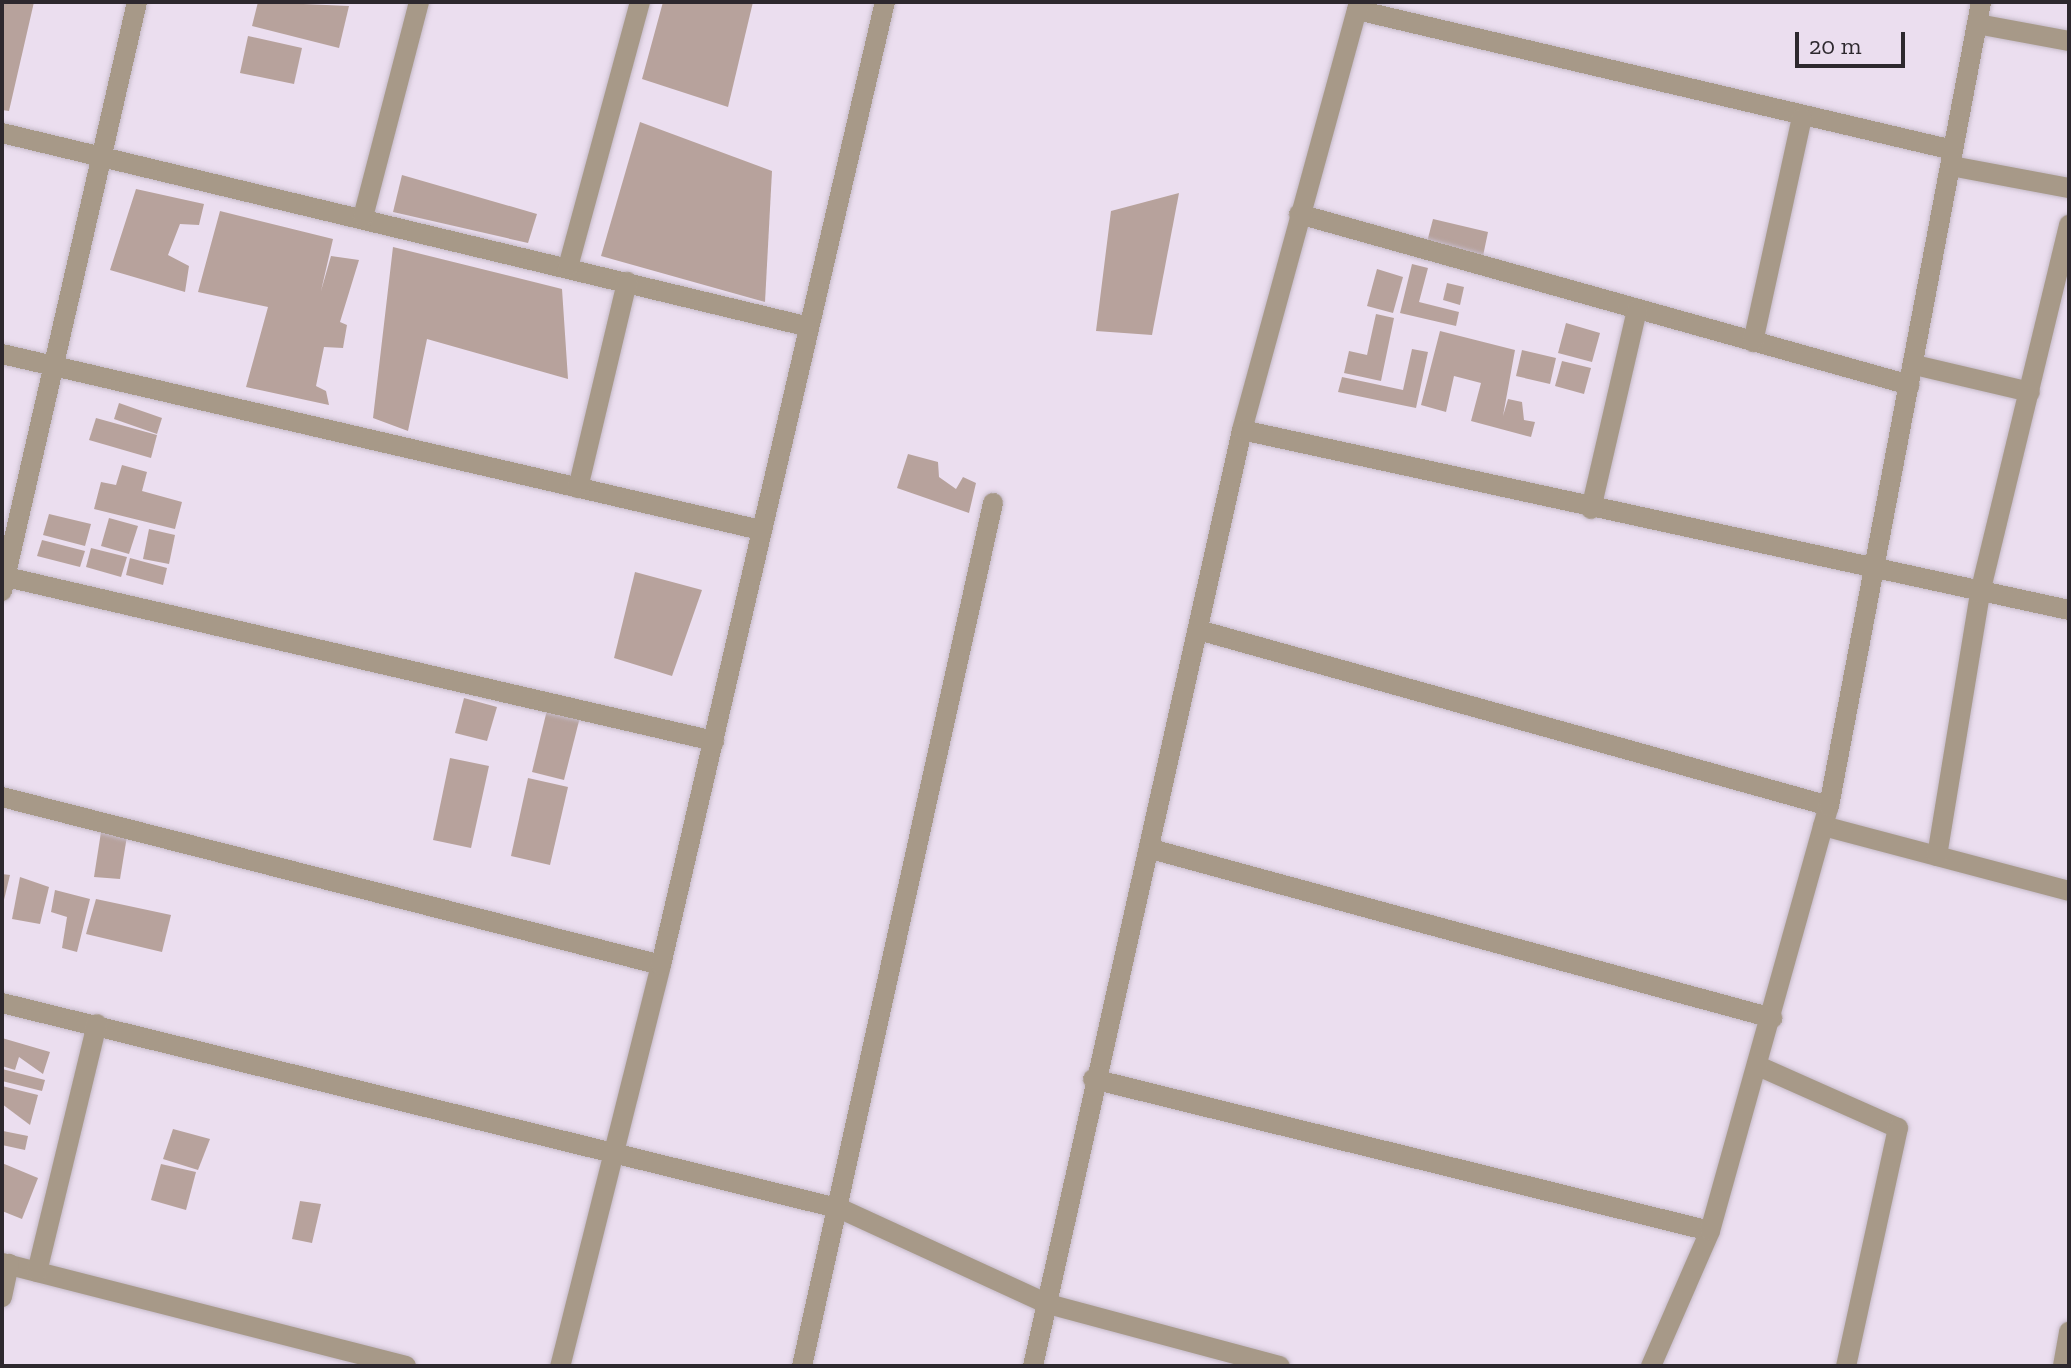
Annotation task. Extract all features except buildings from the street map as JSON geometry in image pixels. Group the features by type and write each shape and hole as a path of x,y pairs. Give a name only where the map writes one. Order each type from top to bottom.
{"street":[{"path":"137,2 3,581 714,741"},
{"path":"363,217 419,2"},
{"path":"568,267 640,2"},
{"path":"560,1366 661,965 714,741 805,326 885,2"},
{"path":"1651,1366 1710,1231 1826,816 1981,2"},
{"path":"1033,1366 1093,1079 1202,631 1242,430 1358,6 2069,188"},
{"path":"1977,24 2069,41"},
{"path":"1753,342 1802,118"},
{"path":"2,133 363,217 805,326"},
{"path":"1299,214 1753,342 1912,375 2030,392"},
{"path":"1937,856 1980,593 2069,225"},
{"path":"578,488 627,282"},
{"path":"1591,509 1637,309"},
{"path":"2,354 761,530"},
{"path":"1242,430 1873,572 2069,610"},
{"path":"802,1366 841,1209 993,503"},
{"path":"1202,631 1826,816 1937,856 2069,891"},
{"path":"2,797 661,965"},
{"path":"1151,849 1772,1018"},
{"path":"2,1003 841,1209 1048,1304 1280,1366"},
{"path":"37,1272 97,1024"},
{"path":"1758,1066 1898,1128 1846,1366"},
{"path":"1093,1079 1710,1231"},
{"path":"2,1297 5,1264 406,1366"},
{"path":"2063,1366 2069,1332"}]}
